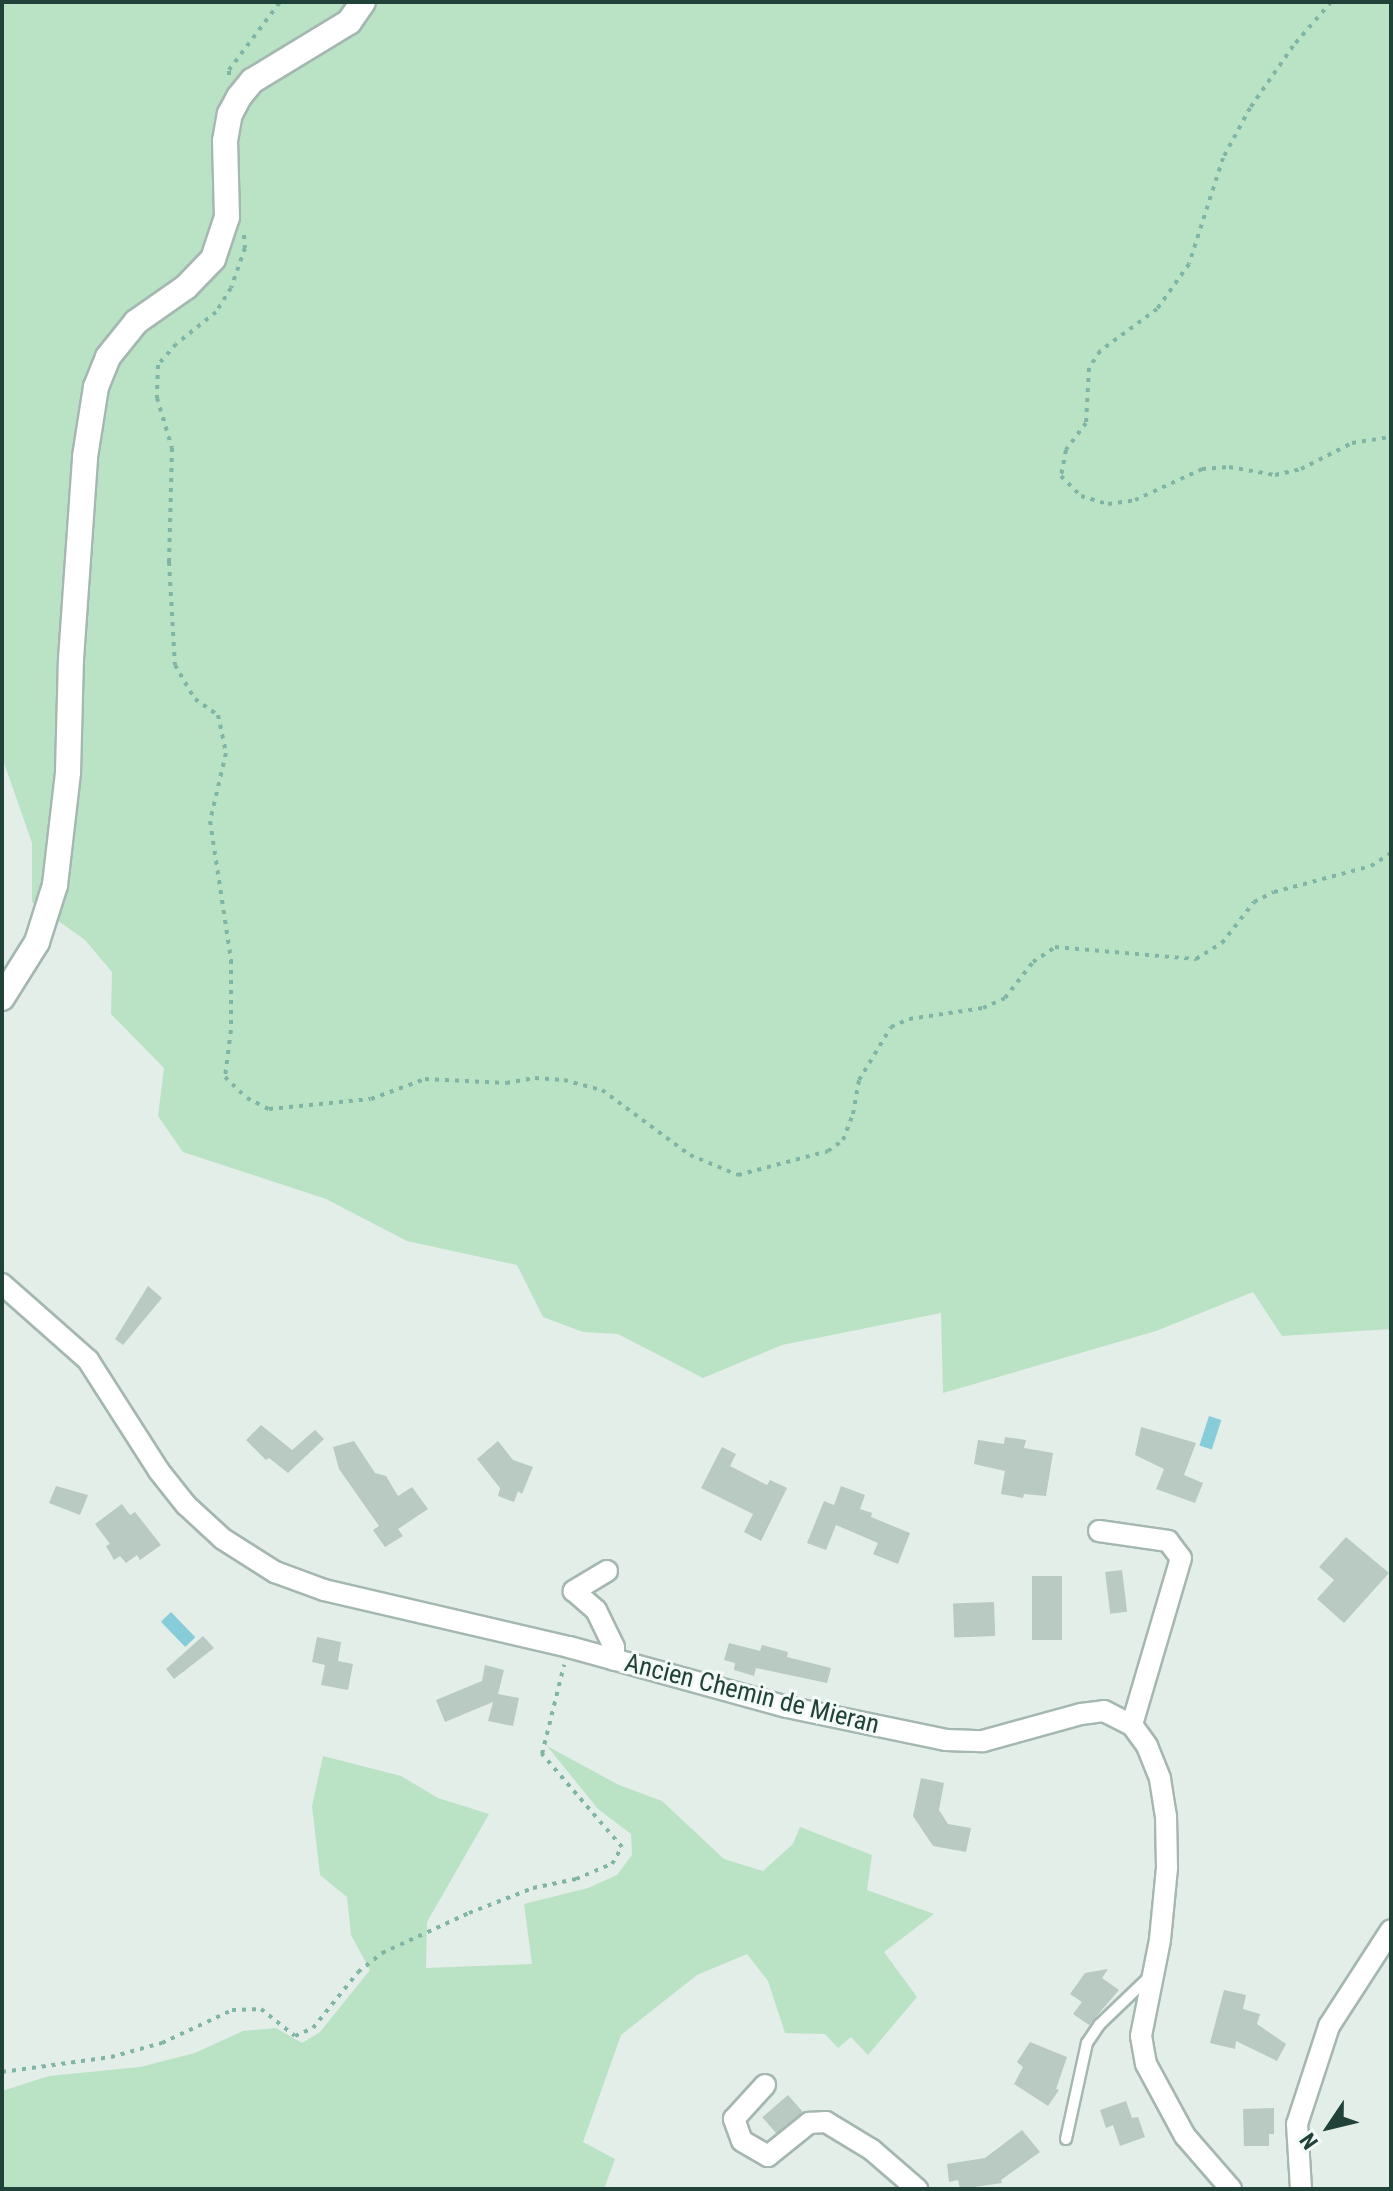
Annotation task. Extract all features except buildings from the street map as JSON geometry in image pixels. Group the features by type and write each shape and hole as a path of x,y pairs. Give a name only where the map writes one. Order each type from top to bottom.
{"street":[{"path":"2,998 37,942 55,885 68,772 71,659 85,457 96,387 108,357 136,322 186,287 213,259 227,217 225,141 230,114 252,81 349,22 363,2"},
{"name":"Ancien Chemin de Mieran","path":"2,1284 88,1360 159,1471 186,1505 223,1539 275,1572 324,1590 569,1647 787,1707 946,1740 983,1741 1081,1714 1104,1711 1132,1725"},
{"path":"1099,1531 1168,1541 1181,1558 1132,1725 1147,1746 1160,1779 1166,1816 1167,1868 1160,1940 1141,2036 1146,2064 1185,2136 1231,2189"},
{"path":"607,1571 574,1591 596,1610 614,1647 614,1660"},
{"path":"1301,2189 1297,2124 1329,2026 1391,1930"},
{"path":"765,2085 734,2119 742,2141 768,2156 809,2123 826,2122 872,2150 917,2189"}],"lane":[{"path":"1066,2139 1087,2043 1099,2025 1152,1976"}],"path":[{"path":"230,114 229,70 280,2"},
{"path":"1331,2 1293,46 1250,108 1223,158 1189,264 1157,309 1100,351 1089,368 1086,423 1066,450 1061,476 1081,496 1108,504 1135,500 1202,469 1229,467 1275,475 1301,469 1352,443 1391,437"},
{"path":"227,217 244,231 245,248 231,288 216,312 176,344 158,365 157,398 172,448 169,562 175,665 195,699 218,715 226,753 210,821 231,960 231,1030 225,1077 247,1098 269,1109 371,1099 425,1079 506,1083 535,1078 564,1080 602,1090 690,1155 738,1175 828,1151 843,1140 853,1114 859,1080 891,1027 909,1019 983,1008 1005,998 1033,962 1055,947 1196,959 1222,943 1254,902 1274,892 1371,866 1391,853"},
{"path":"2,2072 111,2057 162,2043 232,2010 261,2009 295,2036 313,2028 358,1972 382,1953 494,1903 533,1888 576,1879 612,1864 622,1847 542,1754 569,1647"}],"green space":[{"path":"2,2 1391,2 1391,1329 1282,1336 1253,1292 1156,1331 943,1393 941,1313 782,1345 703,1378 618,1334 583,1332 543,1317 517,1265 407,1241 326,1199 183,1152 158,1116 164,1068 111,1014 112,972 85,940 32,902 32,843 2,757"},
{"path":"547,1746 619,1785 662,1801 724,1859 763,1871 793,1844 800,1827 872,1855 867,1890 934,1914 884,1952 917,1997 868,2055 851,2037 838,2048 825,2034 785,2033 768,1981 747,1954 697,1975 621,2035 583,2142 615,2159 604,2189 2,2189 2,2091 49,2076 140,2067 195,2053 243,2031 276,2028 302,2043 320,2032 370,1970 351,1935 347,1897 320,1875 312,1806 323,1756 401,1776 438,1798 489,1814 427,1922 426,1968 532,1964 524,1904 588,1888 617,1875 632,1855 631,1834 598,1809"}],"water":[{"path":"1209,1416 1221,1420 1212,1449 1199,1445"},
{"path":"171,1612 195,1637 185,1647 161,1622"}]}
